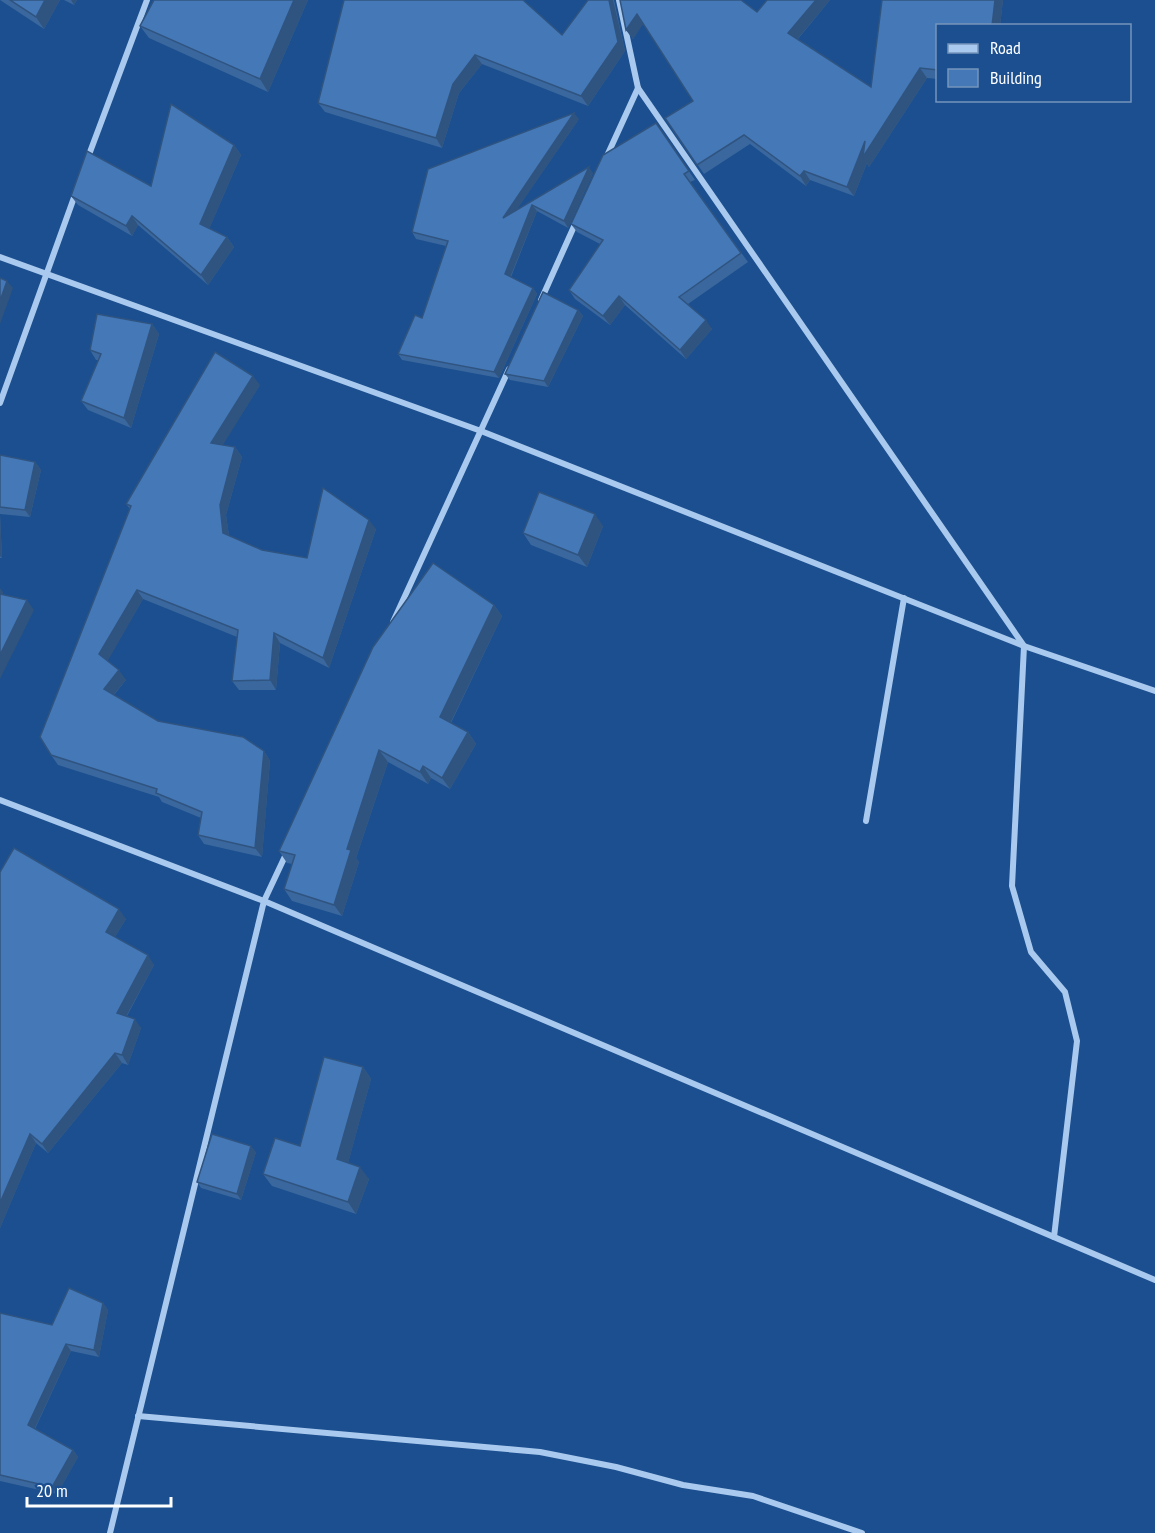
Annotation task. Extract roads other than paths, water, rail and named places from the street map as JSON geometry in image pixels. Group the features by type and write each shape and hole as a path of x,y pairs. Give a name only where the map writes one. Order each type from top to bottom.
{"street":[{"path":"86,165 147,0"},
{"path":"619,0 638,88 1024,646 1012,886 1031,952 1065,992 1077,1041 1054,1237"},
{"path":"603,163 638,88"},
{"path":"0,403 77,187"},
{"path":"535,313 579,216"},
{"path":"0,257 481,431 1024,646 1155,691"},
{"path":"387,634 510,366"},
{"path":"866,821 904,598"},
{"path":"0,800 264,901 1155,1280"},
{"path":"110,1533 264,901 289,848"},
{"path":"138,1416 540,1452 616,1467 683,1485 753,1496 862,1533"}]}
